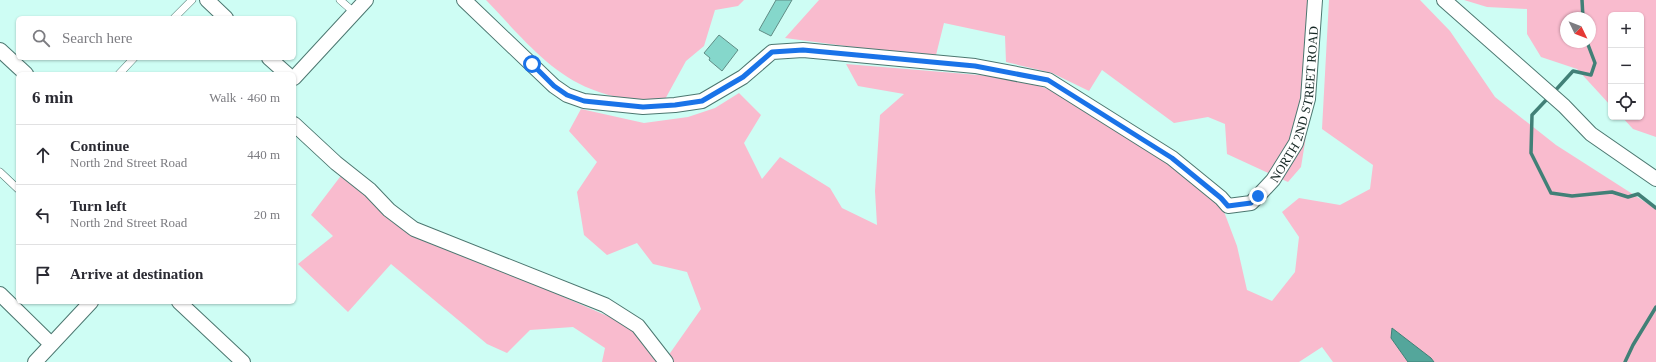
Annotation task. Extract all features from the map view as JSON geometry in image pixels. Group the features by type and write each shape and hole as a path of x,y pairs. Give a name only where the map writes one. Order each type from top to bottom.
{"street":[{"path":"207,0 224,16"},
{"path":"296,76 366,0"},
{"name":"NORTH 2ND STREET ROAD","path":"464,0 554,86 567,95 584,101 643,107 675,105 702,101 743,77 772,52 803,50 975,66 1048,80 1172,158 1221,198 1228,206 1251,203 1273,180 1296,143 1308,99 1315,0"},
{"path":"1444,0 1564,106 1591,134 1656,179"},
{"path":"0,50 24,72"},
{"path":"272,60 285,72"},
{"path":"296,126 336,163 370,190 389,210 414,229 605,305 638,326 666,362"},
{"path":"0,294 51,344"},
{"path":"35,362 89,304"},
{"path":"181,304 243,362"}],"lane":[{"path":"176,16 192,0"},
{"path":"340,0 355,13"},
{"path":"121,72 132,60"},
{"path":"0,172 16,187"}],"shaded area":[{"path":"486,0 744,0 738,6 715,10 704,46 686,61 663,103 626,99 608,95 575,82 547,62"},
{"path":"819,0 1313,0 1308,124 1301,167 1288,182 1227,154 1225,124 1208,117 1174,123 1102,70 1089,91 1052,73 1006,62 1005,36 944,23 936,55 868,49 785,38"},
{"path":"1329,0 1420,0 1450,31 1495,97 1556,145 1656,209 1656,362 1434,362 1392,328 1391,338 1408,362 1333,362 1322,347 1299,362 602,362 605,348 573,327 530,330 507,353 487,344 391,264 348,312 298,264 333,236 311,215 343,173 435,241 619,321 668,356 701,309 687,272 653,264 637,243 607,255 584,235 577,192 597,162 569,131 581,109 644,123 688,117 715,108 739,93 761,115 744,143 762,179 780,157 830,188 842,208 877,225 875,191 880,115 904,94 858,86 846,64 1015,78 1054,91 1177,164 1223,209 1237,246 1247,290 1272,301 1295,272 1299,237 1282,212 1299,198 1340,205 1370,189 1373,165 1322,129"},
{"path":"1464,0 1656,0 1656,137 1633,129 1625,120 1644,120 1644,12 1608,12 1608,103 1577,69 1541,57 1527,34 1527,9 1487,7"}],"water":[{"path":"1392,328 1431,358 1434,362 1408,362 1391,338"}],"building":[{"path":"776,0 792,0 771,36 759,30"},
{"path":"719,35 738,50 722,71 709,60 710,58 704,53"}],"waterway":[{"path":"1582,0 1583,12"},
{"path":"1553,93 1573,71 1591,75 1595,63 1589,48"},
{"path":"1549,97 1532,115 1531,153 1551,193 1572,196 1612,192 1628,197 1638,194 1656,208"},
{"path":"1625,362 1633,345 1656,307"}],"route":[{"path":"532,64 554,86 567,95 584,101 643,107 675,105 702,101 743,77 759,61 772,52 803,50 975,66 1048,80 1172,158 1221,198 1228,206 1251,203 1258,196"}]}
